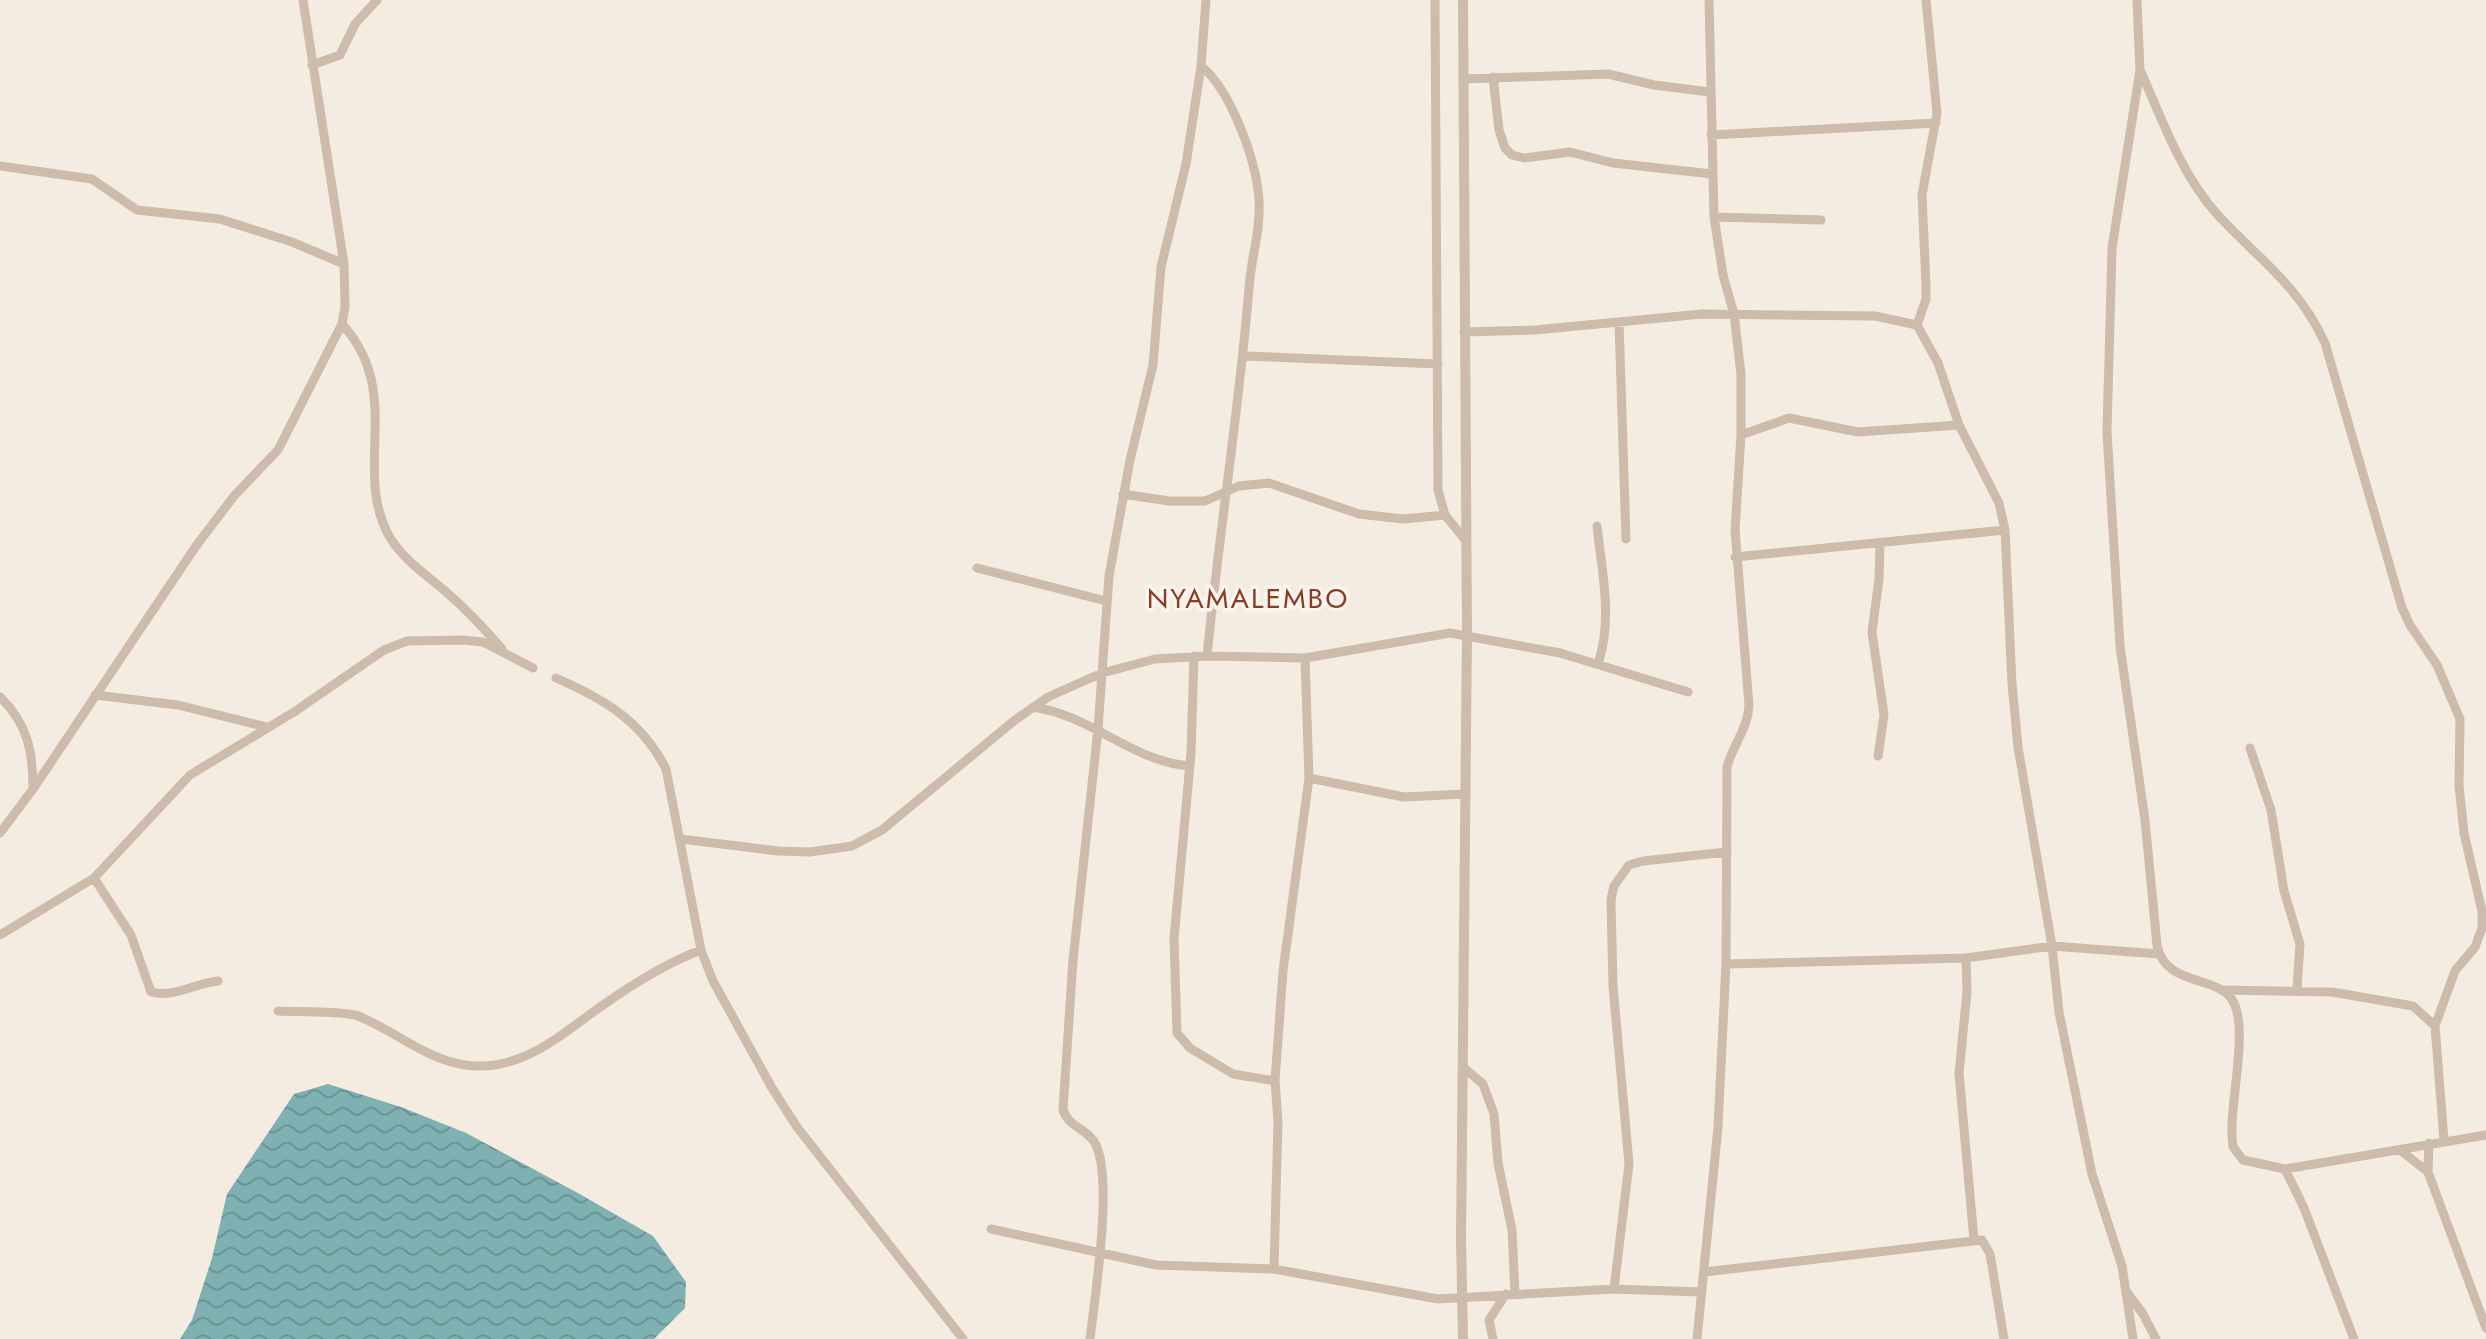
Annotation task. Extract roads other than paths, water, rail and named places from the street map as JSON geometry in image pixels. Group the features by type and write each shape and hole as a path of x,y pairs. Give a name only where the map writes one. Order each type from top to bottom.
{"street":[{"path":"0,833 33,789 204,536 234,496 278,450 342,324 345,307 344,264 303,0"},
{"path":"312,65 340,55 355,24 377,0"},
{"path":"1090,1339 1100,1254 1099,1152 1093,1138 1068,1120 1063,1102 1074,949 1098,729 1106,601 1123,494 1153,365 1161,267 1186,164 1201,66 1206,0"},
{"path":"1435,0 1437,474 1445,515 1466,541"},
{"path":"1462,0 1467,634 1463,1339"},
{"path":"1697,1339 1718,1127 1726,964 1727,767 1731,750 1749,720 1735,557 1741,374 1734,314 1723,275 1714,217 1710,0"},
{"path":"1926,0 1936,123 1922,195 1926,299 1917,324 1938,363 1959,425 1999,503 2005,530 2012,684 2018,747 2052,946 2059,1012 2092,1174 2119,1258 2133,1339"},
{"path":"2137,0 2140,70 2112,248 2107,432 2120,646 2145,820 2159,954 2178,973 2222,990 2297,989 2364,996 2413,1006 2435,1026"},
{"path":"1201,66 1218,82 1228,97 1255,175 1259,195 1259,231 1250,272 1244,356 1224,492 1207,656"},
{"path":"2140,70 2199,190 2215,212 2288,282 2312,314 2325,343 2402,608 2437,665 2460,719 2459,786 2464,833 2484,914 2475,947 2455,971 2435,1026 2444,1140"},
{"path":"1463,79 1608,74 1654,85 1710,92"},
{"path":"1493,77 1499,130 1505,148 1512,155 1524,158 1570,152 1613,163 1712,174"},
{"path":"1711,135 1936,123"},
{"path":"0,166 92,179 137,210 220,219 292,242 344,264"},
{"path":"1714,217 1821,220"},
{"path":"1464,332 1734,314 1875,316 1917,324"},
{"path":"1619,322 1626,539"},
{"path":"342,324 363,350 370,371 376,411 377,491 388,533 401,553 474,617 504,651"},
{"path":"1244,356 1438,364"},
{"path":"1741,435 1789,418 1858,432 1959,425"},
{"path":"1123,494 1189,502 1205,501 1239,486 1269,483 1370,516 1402,519 1445,515"},
{"path":"1597,526 1606,619 1604,646 1598,664"},
{"path":"1735,557 2005,530"},
{"path":"1878,756 1884,715 1872,632 1880,579 1880,543"},
{"path":"977,568 1106,601"},
{"path":"681,839 778,851 810,852 852,846 882,830 1033,707 1102,673 1155,659 1194,656 1305,658 1438,634 1467,634 1598,664 1688,692"},
{"path":"0,935 94,878 190,775 384,650 407,641 483,642 534,668"},
{"path":"1194,656 1190,766 1176,910 1177,1032 1190,1048 1233,1074 1275,1082"},
{"path":"1274,1269 1278,1121 1275,1082 1283,971 1309,778 1305,658"},
{"path":"556,678 611,706 643,731 666,769 701,950 713,981 772,1088 797,1127 963,1339"},
{"path":"95,695 178,705 267,727"},
{"path":"0,697 15,712 27,736 33,789"},
{"path":"1033,707 1065,714 1158,761 1190,766"},
{"path":"2250,748 2271,810 2284,891 2300,944 2297,989"},
{"path":"1309,778 1404,797 1465,794"},
{"path":"1614,1289 1629,1164 1613,986 1611,900 1614,886 1629,865 1643,861 1727,852"},
{"path":"94,878 131,935 151,992 172,994 193,985 218,981"},
{"path":"1726,964 1966,958 2052,946 2159,954"},
{"path":"2475,947 2486,947"},
{"path":"278,1011 354,1014 463,1065 496,1065 523,1059 546,1047 646,976 701,950"},
{"path":"1966,958 1967,992 1959,1073 1974,1240"},
{"path":"2222,990 2235,1004 2237,1018 2233,1147 2243,1160 2285,1169 2486,1135"},
{"path":"1464,1068 1483,1084 1494,1114 1498,1163 1510,1214 1510,1293 1489,1320 1493,1339"},
{"path":"2429,1143 2428,1172 2486,1328"},
{"path":"2400,1150 2428,1172"},
{"path":"2285,1169 2304,1208 2354,1339"},
{"path":"991,1229 1156,1265 1274,1269 1341,1279 1409,1296 1462,1299 1510,1293 1614,1289 1702,1292"},
{"path":"1704,1272 1974,1240 1985,1243 1990,1254 2002,1339"},
{"path":"2125,1290 2143,1314 2155,1339"}],"water":[{"path":"328,1084 401,1107 466,1133 653,1236 686,1282 685,1308 654,1339 180,1339 192,1320 212,1258 227,1194 294,1094"}],"district":[{"name":"NYAMALEMBO","path":"1248,598"}]}
